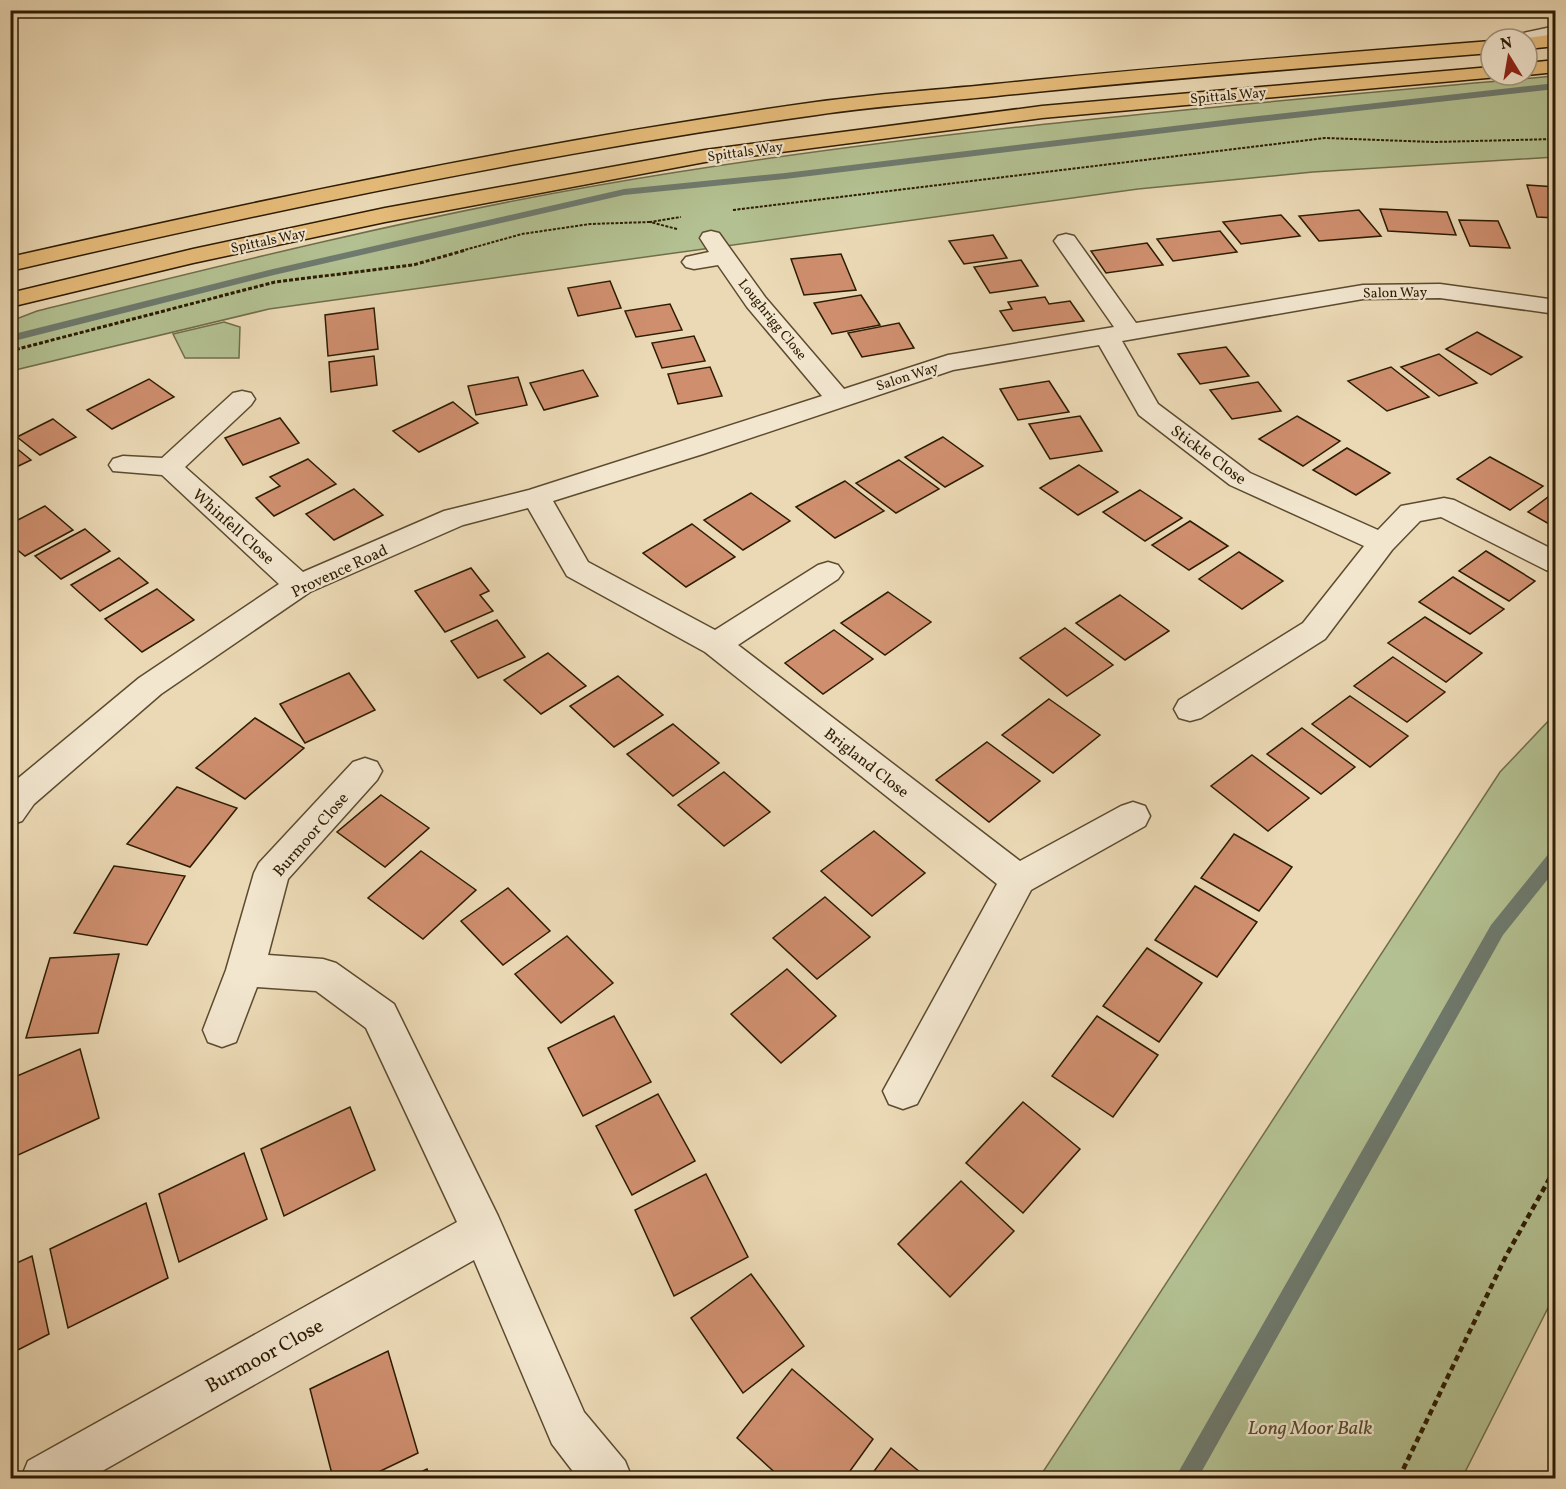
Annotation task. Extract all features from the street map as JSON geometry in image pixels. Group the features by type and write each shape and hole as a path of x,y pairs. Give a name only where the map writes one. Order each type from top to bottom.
{"highway":[{"path":"1539,42 1556,40"},
{"name":"Spittals Way","path":"10,264 175,226 380,184 636,137 819,108 1170,72 1479,48"},
{"path":"1539,68 1556,66"},
{"name":"Spittals Way","path":"10,300 193,256 385,215 705,156 1042,111 1479,74"}],"street":[{"path":"1539,35 1556,32"},
{"path":"1066,241 1118,334"},
{"path":"694,262 718,247"},
{"name":"Loughrigg Close","path":"718,247 756,302 838,398"},
{"name":"Salon Way","path":"693,448 948,363 1364,292 1440,291 1556,307"},
{"name":"Stickle Close","path":"1118,334 1148,409 1240,479 1382,543"},
{"path":"123,465 169,467 242,399"},
{"name":"Provence Road","path":"10,812 22,795 150,686 299,585 454,518 536,497 693,448"},
{"name":"Whinfell Close","path":"169,467 299,585"},
{"name":"Brigland Close","path":"536,497 577,569 716,644 1018,880"},
{"path":"1190,709 1314,631 1382,543 1411,513 1444,507 1556,563"},
{"path":"716,644 828,572"},
{"name":"Burmoor Close","path":"222,1030 245,970 272,873 365,771"},
{"path":"903,1091 1018,880 1133,816"},
{"path":"245,970 323,975 381,1016 483,1231 568,1428 608,1479"},
{"name":"Burmoor Close","path":"45,1479 483,1231"}],"path":[{"path":"730,210 1011,174 1325,138 1434,142 1556,139"},
{"path":"10,351 276,282 413,265 522,234 590,225 650,222 684,217"},
{"path":"650,222 718,247"},
{"path":"1399,1479 1506,1256 1556,1167"}],"green space":[{"path":"1555,76 1555,157 1313,172 1138,189 269,309 11,371 11,321 37,311 311,245 518,200 708,167 949,135 1192,109 1479,83 1479,87 1539,87 1539,77"},
{"path":"224,322 240,327 239,358 185,358 173,334"},
{"name":"Long Moor Balk","path":"1555,714 1555,1294 1462,1478 1039,1478 1500,772"}],"building":[{"path":"1527,185 1556,187 1556,218 1537,217"},
{"path":"1380,209 1447,212 1456,235 1388,231"},
{"path":"1359,210 1381,236 1319,241 1299,216"},
{"path":"1281,215 1300,236 1241,244 1223,222"},
{"path":"1459,220 1498,221 1510,248 1470,246"},
{"path":"1220,231 1237,252 1173,261 1157,239"},
{"path":"993,235 1007,258 964,264 949,241"},
{"path":"1147,243 1163,265 1106,273 1091,251"},
{"path":"841,254 856,290 804,295 791,259"},
{"path":"1021,260 1038,286 990,293 974,267"},
{"path":"610,281 621,308 578,316 568,288"},
{"path":"861,295 880,325 832,334 814,303"},
{"path":"1045,297 1049,304 1070,301 1084,321 1013,331 1000,311 1012,309 1008,302"},
{"path":"670,304 682,330 636,337 625,311"},
{"path":"374,308 378,349 328,356 325,315"},
{"path":"899,323 914,348 862,357 848,333"},
{"path":"1477,332 1522,357 1491,375 1446,349"},
{"path":"694,336 705,361 662,368 652,343"},
{"path":"1226,347 1249,376 1200,384 1178,354"},
{"path":"1439,354 1477,383 1439,396 1401,367"},
{"path":"374,356 377,385 331,392 329,362"},
{"path":"710,367 722,396 678,404 668,374"},
{"path":"1391,367 1429,397 1387,411 1348,381"},
{"path":"583,370 598,396 544,410 530,383"},
{"path":"518,377 527,405 476,415 468,386"},
{"path":"149,379 174,397 112,429 87,410"},
{"path":"1049,381 1069,412 1018,420 1000,389"},
{"path":"1258,382 1281,411 1232,419 1210,390"},
{"path":"453,402 478,423 419,452 393,431"},
{"path":"1080,416 1102,451 1050,459 1029,424"},
{"path":"1297,416 1340,441 1303,466 1259,439"},
{"path":"280,418 299,443 243,465 225,438"},
{"path":"53,419 76,437 40,455 17,437"},
{"path":"943,437 983,466 945,487 905,457"},
{"path":"10,443 31,460 10,470"},
{"path":"1347,448 1390,473 1356,495 1313,470"},
{"path":"1490,457 1543,486 1510,510 1457,479"},
{"path":"308,459 336,484 274,516 256,498 280,486 270,477"},
{"path":"899,460 939,489 896,513 856,483"},
{"path":"1079,465 1118,492 1078,515 1040,488"},
{"path":"845,481 884,511 835,538 796,507"},
{"path":"354,489 383,515 334,540 306,514"},
{"path":"1140,490 1182,518 1145,541 1103,512"},
{"path":"1556,491 1556,528 1528,512"},
{"path":"751,493 790,521 743,550 704,520"},
{"path":"45,506 73,530 25,556 10,544 10,524"},
{"path":"1190,521 1228,546 1189,570 1152,545"},
{"path":"692,524 735,557 686,587 643,553"},
{"path":"85,529 110,551 61,579 35,556"},
{"path":"1486,551 1535,581 1509,601 1459,571"},
{"path":"1239,552 1283,581 1242,609 1199,579"},
{"path":"119,558 148,583 100,611 71,585"},
{"path":"471,568 489,591 480,595 493,611 445,632 415,591"},
{"path":"1453,577 1504,609 1470,634 1419,602"},
{"path":"157,589 194,620 142,652 105,619"},
{"path":"888,592 931,622 885,655 841,623"},
{"path":"1120,595 1169,631 1125,660 1076,623"},
{"path":"1425,617 1482,653 1446,682 1388,643"},
{"path":"497,620 525,657 478,678 451,641"},
{"path":"1065,628 1113,665 1067,696 1020,658"},
{"path":"834,630 873,659 823,694 785,663"},
{"path":"548,653 586,686 541,714 504,680"},
{"path":"1393,657 1445,692 1407,722 1354,686"},
{"path":"349,673 375,710 305,743 280,704"},
{"path":"618,676 663,715 614,747 570,706"},
{"path":"1350,696 1408,736 1370,767 1312,724"},
{"path":"1049,699 1100,735 1053,773 1002,735"},
{"path":"255,718 304,748 245,799 196,768"},
{"path":"673,724 719,763 673,796 627,754"},
{"path":"1302,728 1355,767 1321,794 1267,754"},
{"path":"987,742 1040,781 989,822 936,780"},
{"path":"1252,755 1309,798 1268,831 1211,786"},
{"path":"724,772 770,812 724,846 678,805"},
{"path":"177,787 237,808 190,867 127,844"},
{"path":"381,795 429,828 385,867 337,832"},
{"path":"874,831 925,873 872,916 821,871"},
{"path":"1234,834 1292,867 1259,911 1201,878"},
{"path":"421,851 476,890 423,939 368,898"},
{"path":"114,866 185,876 147,945 74,933"},
{"path":"1195,886 1257,922 1217,977 1155,940"},
{"path":"508,888 550,931 503,965 461,921"},
{"path":"825,897 870,937 817,979 773,938"},
{"path":"567,936 613,983 561,1023 515,974"},
{"path":"1147,948 1202,983 1159,1042 1103,1006"},
{"path":"119,954 98,1033 26,1038 50,958"},
{"path":"787,969 836,1016 781,1063 731,1014"},
{"path":"614,1016 651,1082 583,1116 548,1048"},
{"path":"1097,1016 1158,1055 1113,1117 1052,1076"},
{"path":"80,1049 99,1118 16,1156 10,1131 10,1079"},
{"path":"658,1094 695,1161 632,1195 596,1126"},
{"path":"1023,1102 1080,1149 1023,1213 966,1163"},
{"path":"350,1107 375,1170 284,1216 261,1149"},
{"path":"244,1153 267,1219 179,1262 159,1194"},
{"path":"706,1174 748,1257 674,1296 635,1210"},
{"path":"961,1181 1014,1231 950,1297 898,1244"},
{"path":"146,1203 168,1278 68,1328 50,1249"},
{"path":"32,1256 49,1334 10,1354 10,1266"},
{"path":"751,1274 804,1346 743,1393 691,1318"},
{"path":"388,1351 418,1453 366,1478 333,1478 310,1389"},
{"path":"792,1369 873,1439 845,1478 781,1478 737,1438"},
{"path":"891,1448 927,1478 869,1478"},
{"path":"427,1469 430,1478 408,1478"}],"waterway":[{"path":"10,339 273,272 624,192 785,176 1240,121 1556,86"},
{"path":"1186,1478 1497,930 1556,857"}]}
